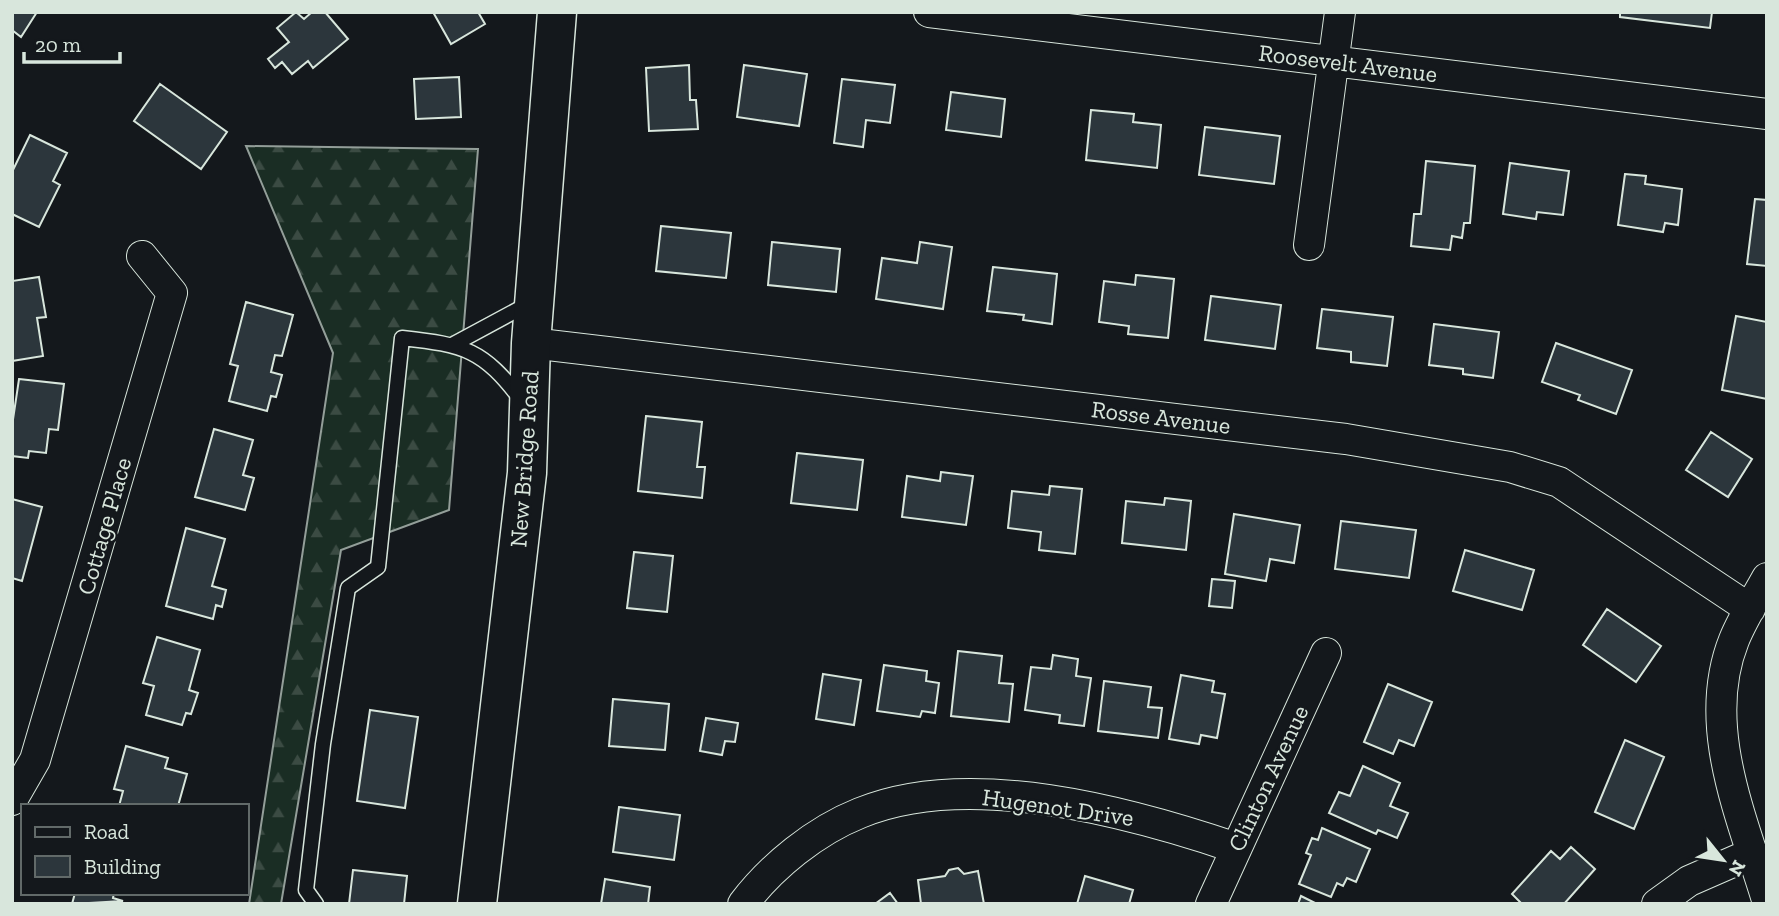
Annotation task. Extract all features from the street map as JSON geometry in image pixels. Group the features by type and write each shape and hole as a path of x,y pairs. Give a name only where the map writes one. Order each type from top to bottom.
{"main road":[{"name":"New Bridge Road","path":"477,904 527,472 531,343 557,12"}],"street":[{"name":"Roosevelt Avenue","path":"929,12 1767,114"},
{"path":"1310,245 1340,12"},
{"name":"Cottage Place","path":"12,800 35,760 172,293 142,256"},
{"name":"Rosse Avenue","path":"531,343 1346,439 1510,467 1559,482 1750,609"},
{"path":"1767,578 1734,641 1724,678 1721,718 1726,760 1767,900"},
{"name":"Clinton Avenue","path":"1211,904 1325,653"},
{"name":"Hugenot Drive","path":"743,904 778,865 816,838 860,813 906,800 968,795 1021,798 1099,808 1162,823 1236,848"},
{"path":"1657,904 1689,881 1755,859"}],"lane":[{"path":"454,344 535,300"},
{"path":"316,904 306,890 325,731 348,588 378,566 402,338 454,344 498,369 529,410"}],"green space":[{"path":"246,146 478,149 449,510 341,550 281,904 249,904 333,353"}],"building":[{"path":"12,12 37,12 21,37 12,30"},
{"path":"296,12 304,19 312,12 325,12 348,39 313,68 308,61 292,74 282,62 275,68 268,59 289,42 277,28"},
{"path":"433,12 478,12 485,24 451,44"},
{"path":"1620,12 1712,12 1710,28 1620,17"},
{"path":"689,65 690,100 696,100 698,129 649,131 646,68"},
{"path":"744,65 807,74 799,126 737,117"},
{"path":"459,77 461,117 416,119 414,79"},
{"path":"842,79 895,85 890,123 866,120 863,147 834,143"},
{"path":"160,84 227,132 201,169 134,121"},
{"path":"951,92 1005,99 1001,137 946,130"},
{"path":"1091,110 1134,114 1133,122 1161,125 1157,168 1086,160"},
{"path":"1205,127 1280,136 1274,184 1199,175"},
{"path":"30,135 67,153 53,181 60,185 39,227 12,214 12,172"},
{"path":"1426,161 1475,166 1470,223 1464,223 1462,238 1452,236 1450,250 1411,246 1414,214 1421,214"},
{"path":"1510,163 1569,171 1563,215 1537,212 1536,219 1503,214"},
{"path":"1625,174 1646,176 1645,184 1682,189 1678,225 1665,223 1663,232 1618,225"},
{"path":"1755,199 1767,200 1767,266 1747,264"},
{"path":"661,226 731,233 726,278 656,271"},
{"path":"772,242 840,249 836,292 768,285"},
{"path":"920,242 952,247 943,309 876,299 882,258 917,263"},
{"path":"993,267 1057,274 1052,324 1023,320 1024,315 987,311"},
{"path":"1136,275 1174,279 1168,338 1128,334 1129,326 1099,322 1104,281 1135,285"},
{"path":"39,277 46,317 37,318 43,356 12,361 12,281"},
{"path":"1211,296 1281,305 1275,349 1205,340"},
{"path":"246,302 293,315 282,356 275,355 271,372 282,375 276,397 271,396 267,411 229,401 238,366 230,364"},
{"path":"1322,309 1393,317 1387,366 1351,362 1351,352 1317,348"},
{"path":"1736,316 1767,322 1767,399 1722,390"},
{"path":"1434,324 1499,332 1493,378 1463,374 1463,369 1429,365"},
{"path":"1556,343 1632,370 1616,414 1578,400 1580,395 1542,382"},
{"path":"19,379 64,384 58,430 49,429 46,453 29,451 28,458 12,456 12,426"},
{"path":"646,416 702,422 697,467 705,467 702,498 638,491"},
{"path":"214,429 253,440 243,475 254,478 245,510 195,497"},
{"path":"1711,432 1752,459 1728,497 1686,470"},
{"path":"797,453 863,460 857,510 791,503"},
{"path":"941,472 973,476 966,525 902,517 907,476 940,481"},
{"path":"1050,486 1082,489 1075,554 1039,550 1041,532 1008,528 1012,491 1049,495"},
{"path":"1165,498 1191,501 1186,550 1122,543 1126,501 1164,505"},
{"path":"12,499 42,507 22,581 12,578"},
{"path":"1234,514 1300,525 1294,563 1270,559 1266,581 1225,574"},
{"path":"1341,521 1416,530 1409,578 1335,569"},
{"path":"186,528 225,539 212,586 226,590 222,607 216,605 213,619 166,606"},
{"path":"1465,550 1534,570 1522,610 1453,591"},
{"path":"634,552 673,556 667,612 627,608"},
{"path":"1212,579 1235,581 1232,608 1209,606"},
{"path":"1607,609 1661,646 1636,682 1583,645"},
{"path":"157,637 200,650 189,690 198,693 191,714 186,713 182,725 146,715 154,686 143,683"},
{"path":"958,651 1002,656 999,683 1013,684 1009,722 951,716"},
{"path":"1053,655 1078,659 1076,676 1091,678 1084,726 1059,723 1060,715 1025,710 1031,667 1051,669"},
{"path":"884,665 927,671 926,681 939,683 935,713 922,711 920,717 877,711"},
{"path":"823,674 861,680 854,725 816,719"},
{"path":"1181,675 1214,681 1212,692 1225,694 1217,738 1201,735 1199,744 1169,739"},
{"path":"1104,681 1151,687 1148,707 1162,708 1158,738 1098,731"},
{"path":"1388,684 1432,702 1414,746 1399,740 1393,754 1364,742"},
{"path":"613,699 669,704 665,750 609,746"},
{"path":"370,710 418,717 405,808 357,801"},
{"path":"706,718 738,723 735,742 725,741 722,755 700,751"},
{"path":"1625,740 1664,757 1634,829 1595,812"},
{"path":"126,746 168,758 165,768 187,774 179,804 120,804 123,791 114,789"},
{"path":"1363,766 1400,783 1390,806 1408,813 1397,838 1378,830 1376,834 1329,813 1339,792 1350,796"},
{"path":"619,807 680,815 674,860 613,852"},
{"path":"1322,828 1370,849 1356,882 1347,878 1343,886 1337,883 1331,897 1299,884 1311,855 1306,853 1312,838 1318,840"},
{"path":"1571,847 1595,869 1564,904 1522,904 1512,894 1551,851 1560,859"},
{"path":"958,868 964,874 978,871 984,904 921,904 918,880 945,876 949,870"},
{"path":"353,870 407,876 404,904 349,904"},
{"path":"1085,876 1133,890 1129,904 1077,904"},
{"path":"605,879 650,887 648,904 601,904"},
{"path":"890,893 898,904 875,904"},
{"path":"74,895 114,895 113,898 123,901 72,904"},
{"path":"1301,896 1317,904 1298,904"}]}
